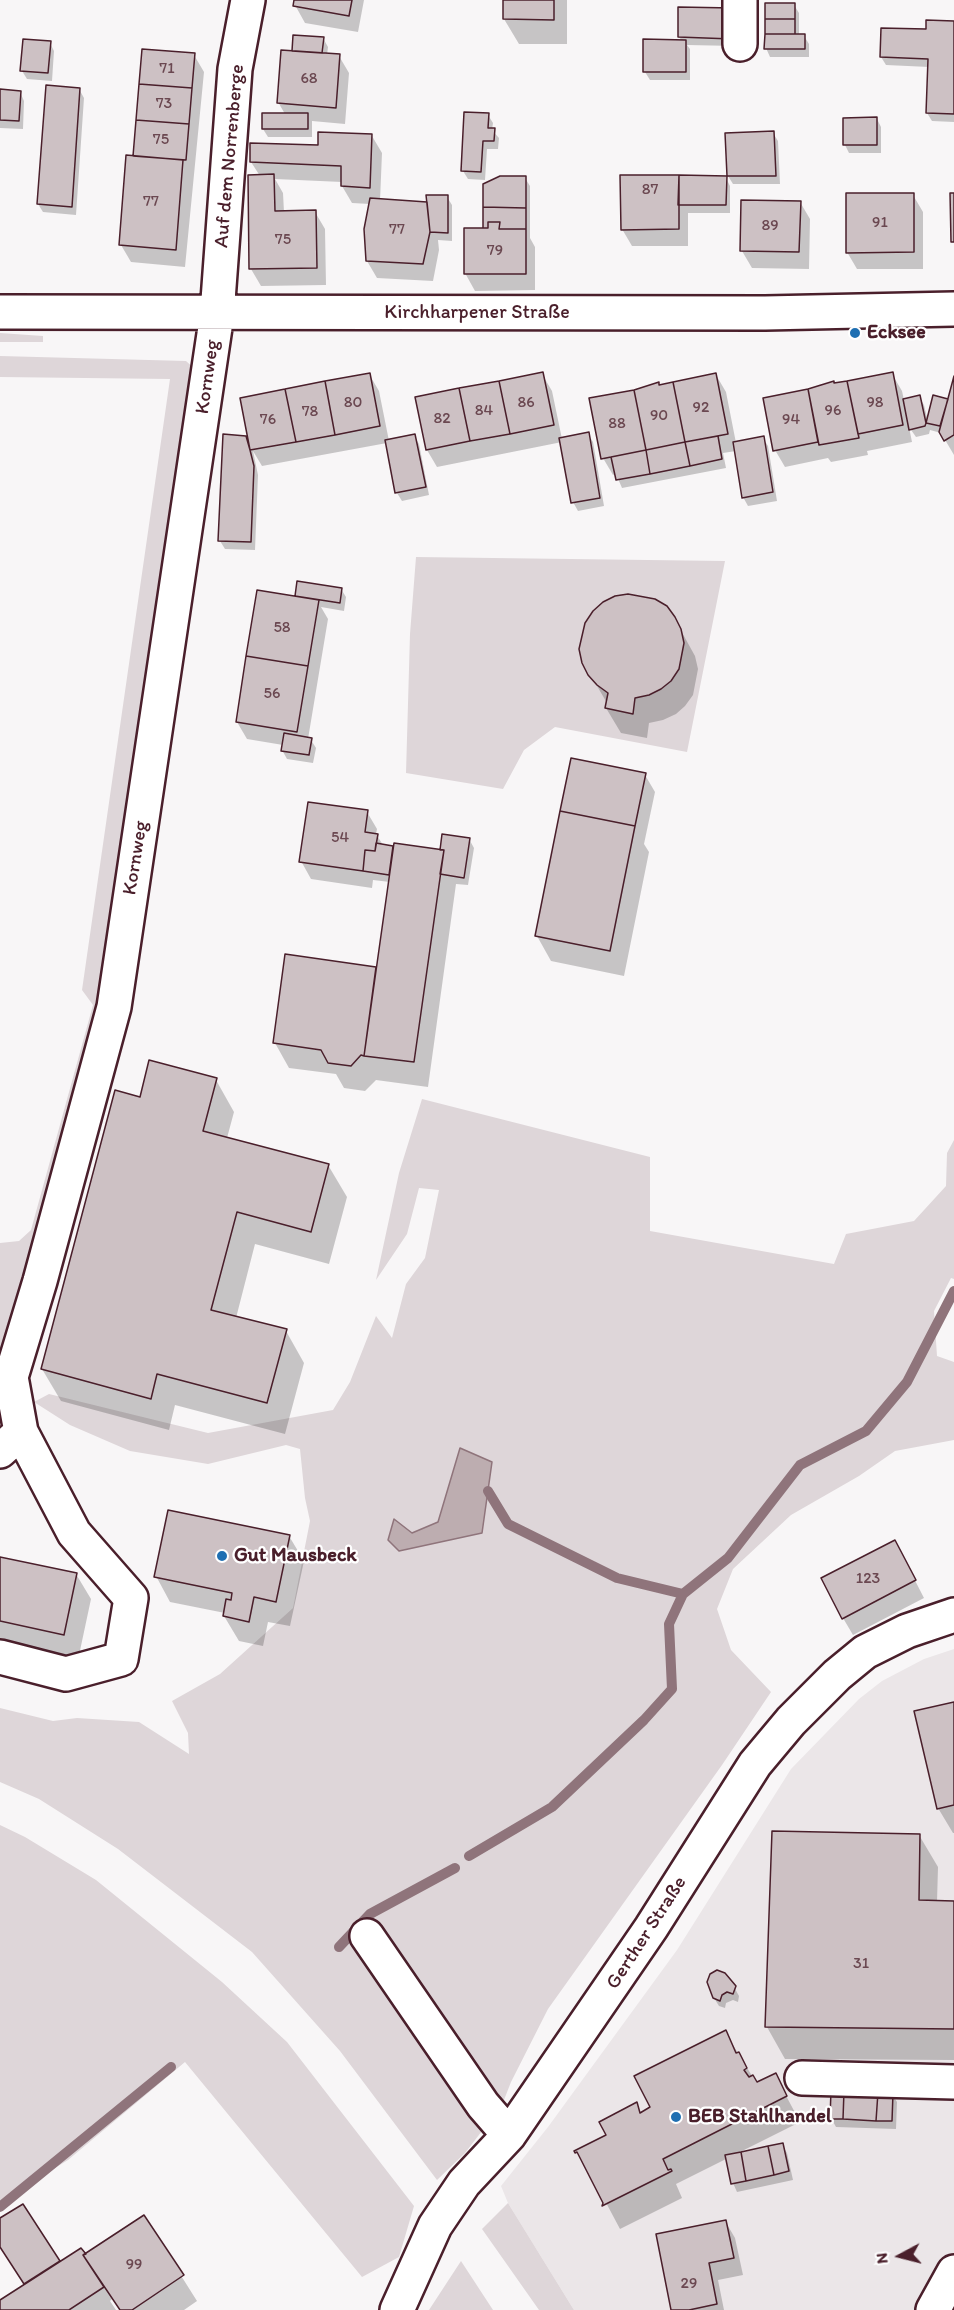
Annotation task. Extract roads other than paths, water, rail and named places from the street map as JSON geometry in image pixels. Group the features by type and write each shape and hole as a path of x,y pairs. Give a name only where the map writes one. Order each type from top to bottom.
{"street":[{"name":"Auf dem Norrenberge","path":"218,314 235,69 248,0"},
{"path":"740,0 740,44"},
{"name":"Kirchharpener Straße","path":"0,312 765,313 954,309"},
{"name":"Kornweg","path":"5,1382 40,1281 114,1007 218,314"},
{"path":"0,1657 66,1674 121,1659 130,1598 74,1533 10,1442 5,1382"},
{"name":"Gerther Straße","path":"398,2310 435,2226 464,2183 509,2135 651,1929 755,1764 791,1721 837,1675 865,1652 907,1631 954,1615"},
{"path":"367,1936 483,2105 509,2135"},
{"path":"802,2078 954,2082"},
{"path":"933,2310 954,2272"}],"waterway":[{"path":"469,1856 552,1807 644,1720 672,1689 669,1624 683,1594 728,1558 800,1465 866,1431 907,1382 954,1291"},
{"path":"488,1491 508,1524 617,1578 683,1594"},
{"path":"339,1947 370,1914 455,1868"},
{"path":"0,2207 171,2067"}],"place":[{"name":"Ecksee","path":"855,333"},
{"name":"Gut Mausbeck","path":"222,1556"},
{"name":"BEB Stahlhandel","path":"676,2117"}]}
